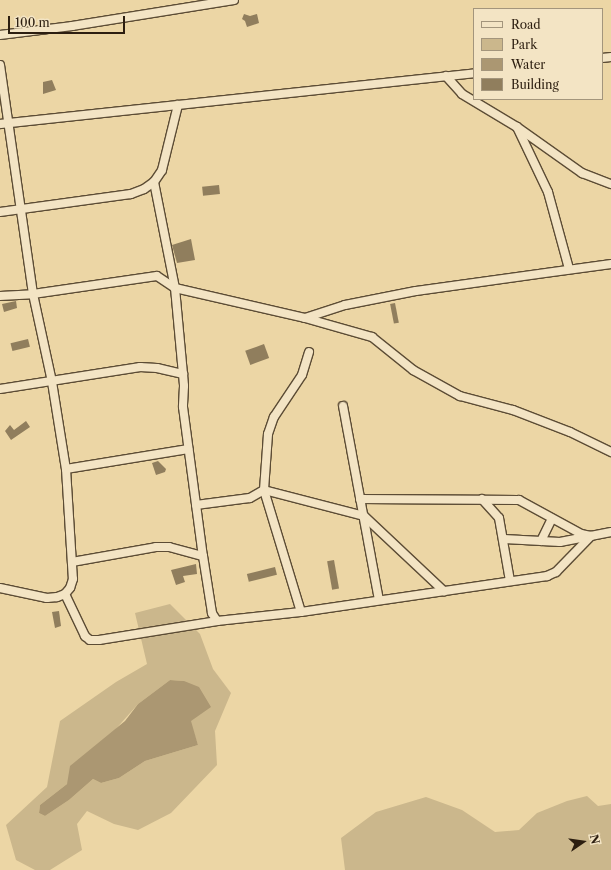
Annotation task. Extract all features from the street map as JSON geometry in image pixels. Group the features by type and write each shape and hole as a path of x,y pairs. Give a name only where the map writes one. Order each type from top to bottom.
{"street":[{"path":"0,35 72,26 234,0"},
{"path":"0,65 4,124 33,294 52,382 66,469 73,579 70,588 65,594 47,598 0,588"},
{"path":"4,124 473,73"},
{"path":"446,76 462,94 517,127 582,173 611,184"},
{"path":"0,212 20,211 131,194 154,182 162,170 178,105"},
{"path":"517,127 548,192 570,270"},
{"path":"154,182 176,288 184,386 183,407 188,449 212,613 217,621"},
{"path":"305,318 345,305 408,293 611,264"},
{"path":"0,296 33,294 157,276 176,288 305,318 372,337 413,370 460,396 513,410 570,432 611,452"},
{"path":"301,612 264,490 268,434 274,417 302,375 309,352"},
{"path":"0,389 140,367 157,368 183,374"},
{"path":"343,406 379,600"},
{"path":"66,469 188,449"},
{"path":"196,505 250,498 264,490 364,516 444,591"},
{"path":"360,499 519,500 581,534 591,536"},
{"path":"482,499 499,518 504,539 510,581"},
{"path":"542,541 552,518"},
{"path":"504,539 560,542 611,532"},
{"path":"65,594 85,636 90,640 217,621 301,612 546,576 556,572 591,536"},
{"path":"72,562 156,547 169,547 203,556"}],"green space":[{"path":"170,604 200,634 213,669 231,693 215,731 217,765 171,813 138,830 114,824 87,811 77,824 82,850 50,870 35,870 16,860 6,825 47,787 60,721 116,682 147,664 135,613","holes":["170,680 184,681 190,721 198,745 145,761 119,778 101,783 93,779 69,800 45,816 39,813 40,805 67,784 138,704"]},
{"path":"587,796 598,806 611,804 611,870 345,870 341,838 376,812 426,797 462,810 495,832 519,830 537,813 567,801"}],"water":[{"path":"170,680 184,681 199,687 211,707 191,721 198,745 145,761 119,778 101,783 93,779 69,800 45,816 39,813 40,805 67,784 70,766 125,721 138,704"}],"building":[{"path":"244,14 250,16 257,14 259,23 247,27 245,21 242,19"},
{"path":"52,80 56,90 43,94 43,82"},
{"path":"219,185 220,194 203,196 202,187"},
{"path":"191,239 195,260 177,263 172,245"},
{"path":"16,301 17,308 4,312 2,304"},
{"path":"395,303 399,323 394,324 390,304"},
{"path":"28,339 30,347 12,351 11,343"},
{"path":"264,344 269,358 250,365 245,351"},
{"path":"26,421 30,427 11,440 5,431 10,425 14,430"},
{"path":"158,461 166,469 165,472 156,475 152,463"},
{"path":"334,560 339,589 332,590 327,561"},
{"path":"196,564 197,574 183,576 185,582 176,585 171,570"},
{"path":"275,567 277,575 249,582 247,574"},
{"path":"59,611 61,626 55,628 52,612"}]}
